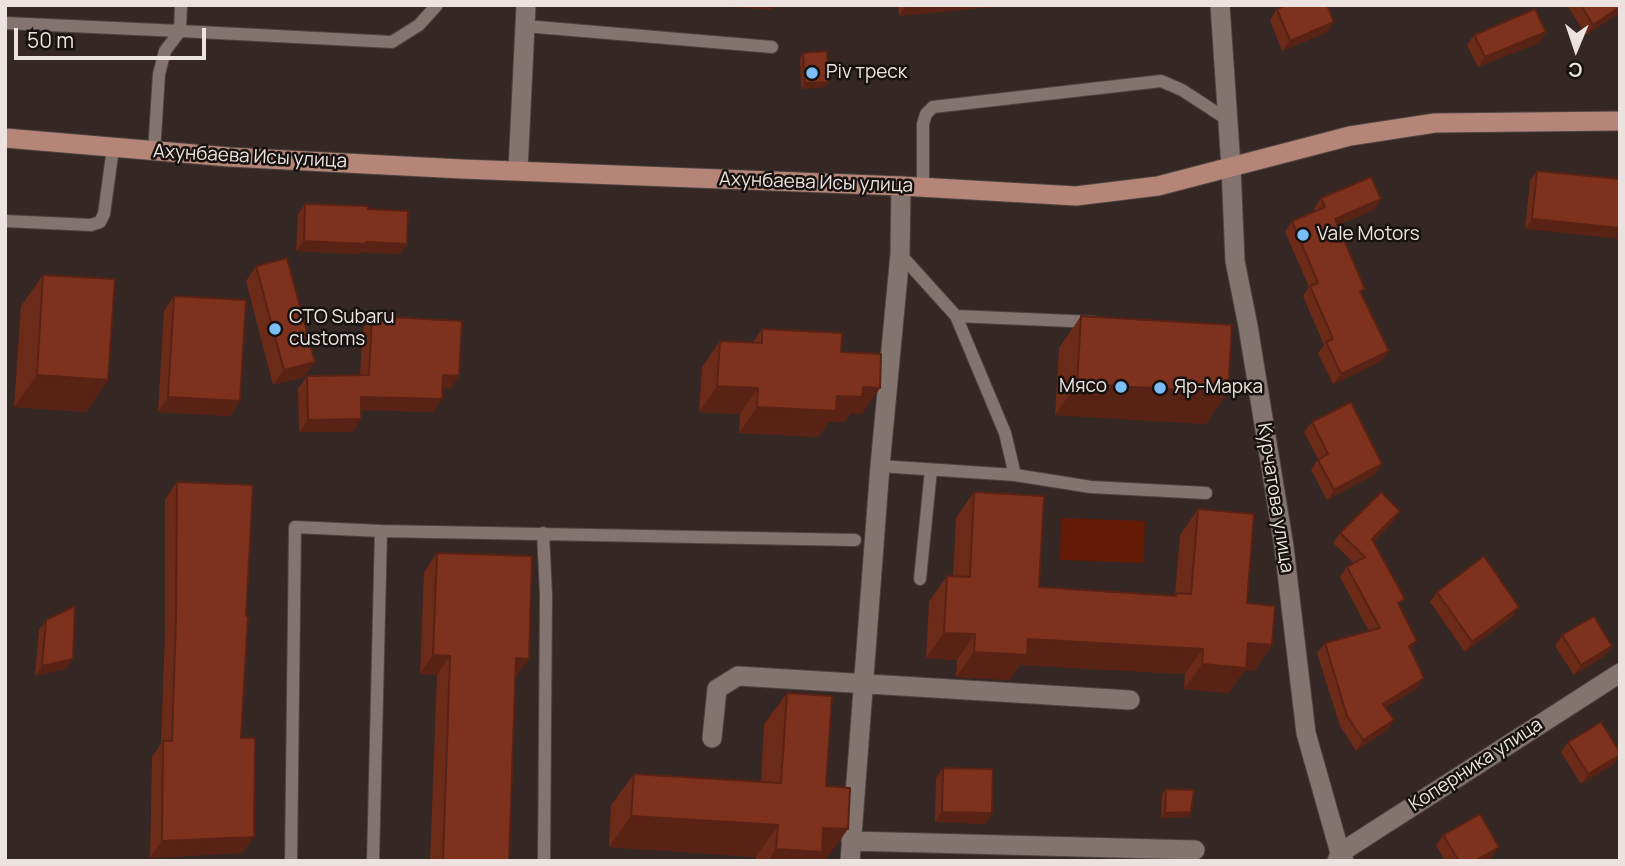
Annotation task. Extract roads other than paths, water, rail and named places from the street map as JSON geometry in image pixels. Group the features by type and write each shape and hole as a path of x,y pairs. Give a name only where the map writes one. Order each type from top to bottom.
{"main road":[{"name":"Ахунбаева Исы улица","path":"5,138 154,152 448,169 901,186 1076,196 1158,186 1350,136 1435,123 1620,121"}],"street":[{"path":"518,170 526,5"},
{"name":"Курчатова улица","path":"1220,5 1241,326 1284,547 1306,733 1340,858"},
{"path":"850,861 880,466 900,254 901,186"},
{"name":"Коперника улица","path":"1340,858 1620,673"},
{"path":"712,738 718,689 738,676 1130,700"},
{"path":"851,841 1195,850"}],"lane":[{"path":"154,152 159,74 165,51 180,31 181,5"},
{"path":"5,23 392,42 419,25 438,5"},
{"path":"525,26 772,47"},
{"path":"923,187 923,124 926,114 933,107 1161,81 1182,90 1228,120"},
{"path":"5,221 91,225 100,222 104,214 113,148"},
{"path":"900,254 956,316 1005,433 1015,475"},
{"path":"956,316 1101,322"},
{"path":"880,466 1015,475 1091,487 1206,493"},
{"path":"920,579 931,470"},
{"path":"291,861 295,527 855,540"},
{"path":"373,861 381,531"},
{"path":"543,533 546,595 544,861"}],"place":[{"name":"Piv треск","path":"812,73"},
{"name":"Vale Motors","path":"1303,235"},
{"name":"СТО Subaru customs","path":"275,329"},
{"name":"Мясо","path":"1121,387"},
{"name":"Яр-Марка","path":"1160,388"}]}
